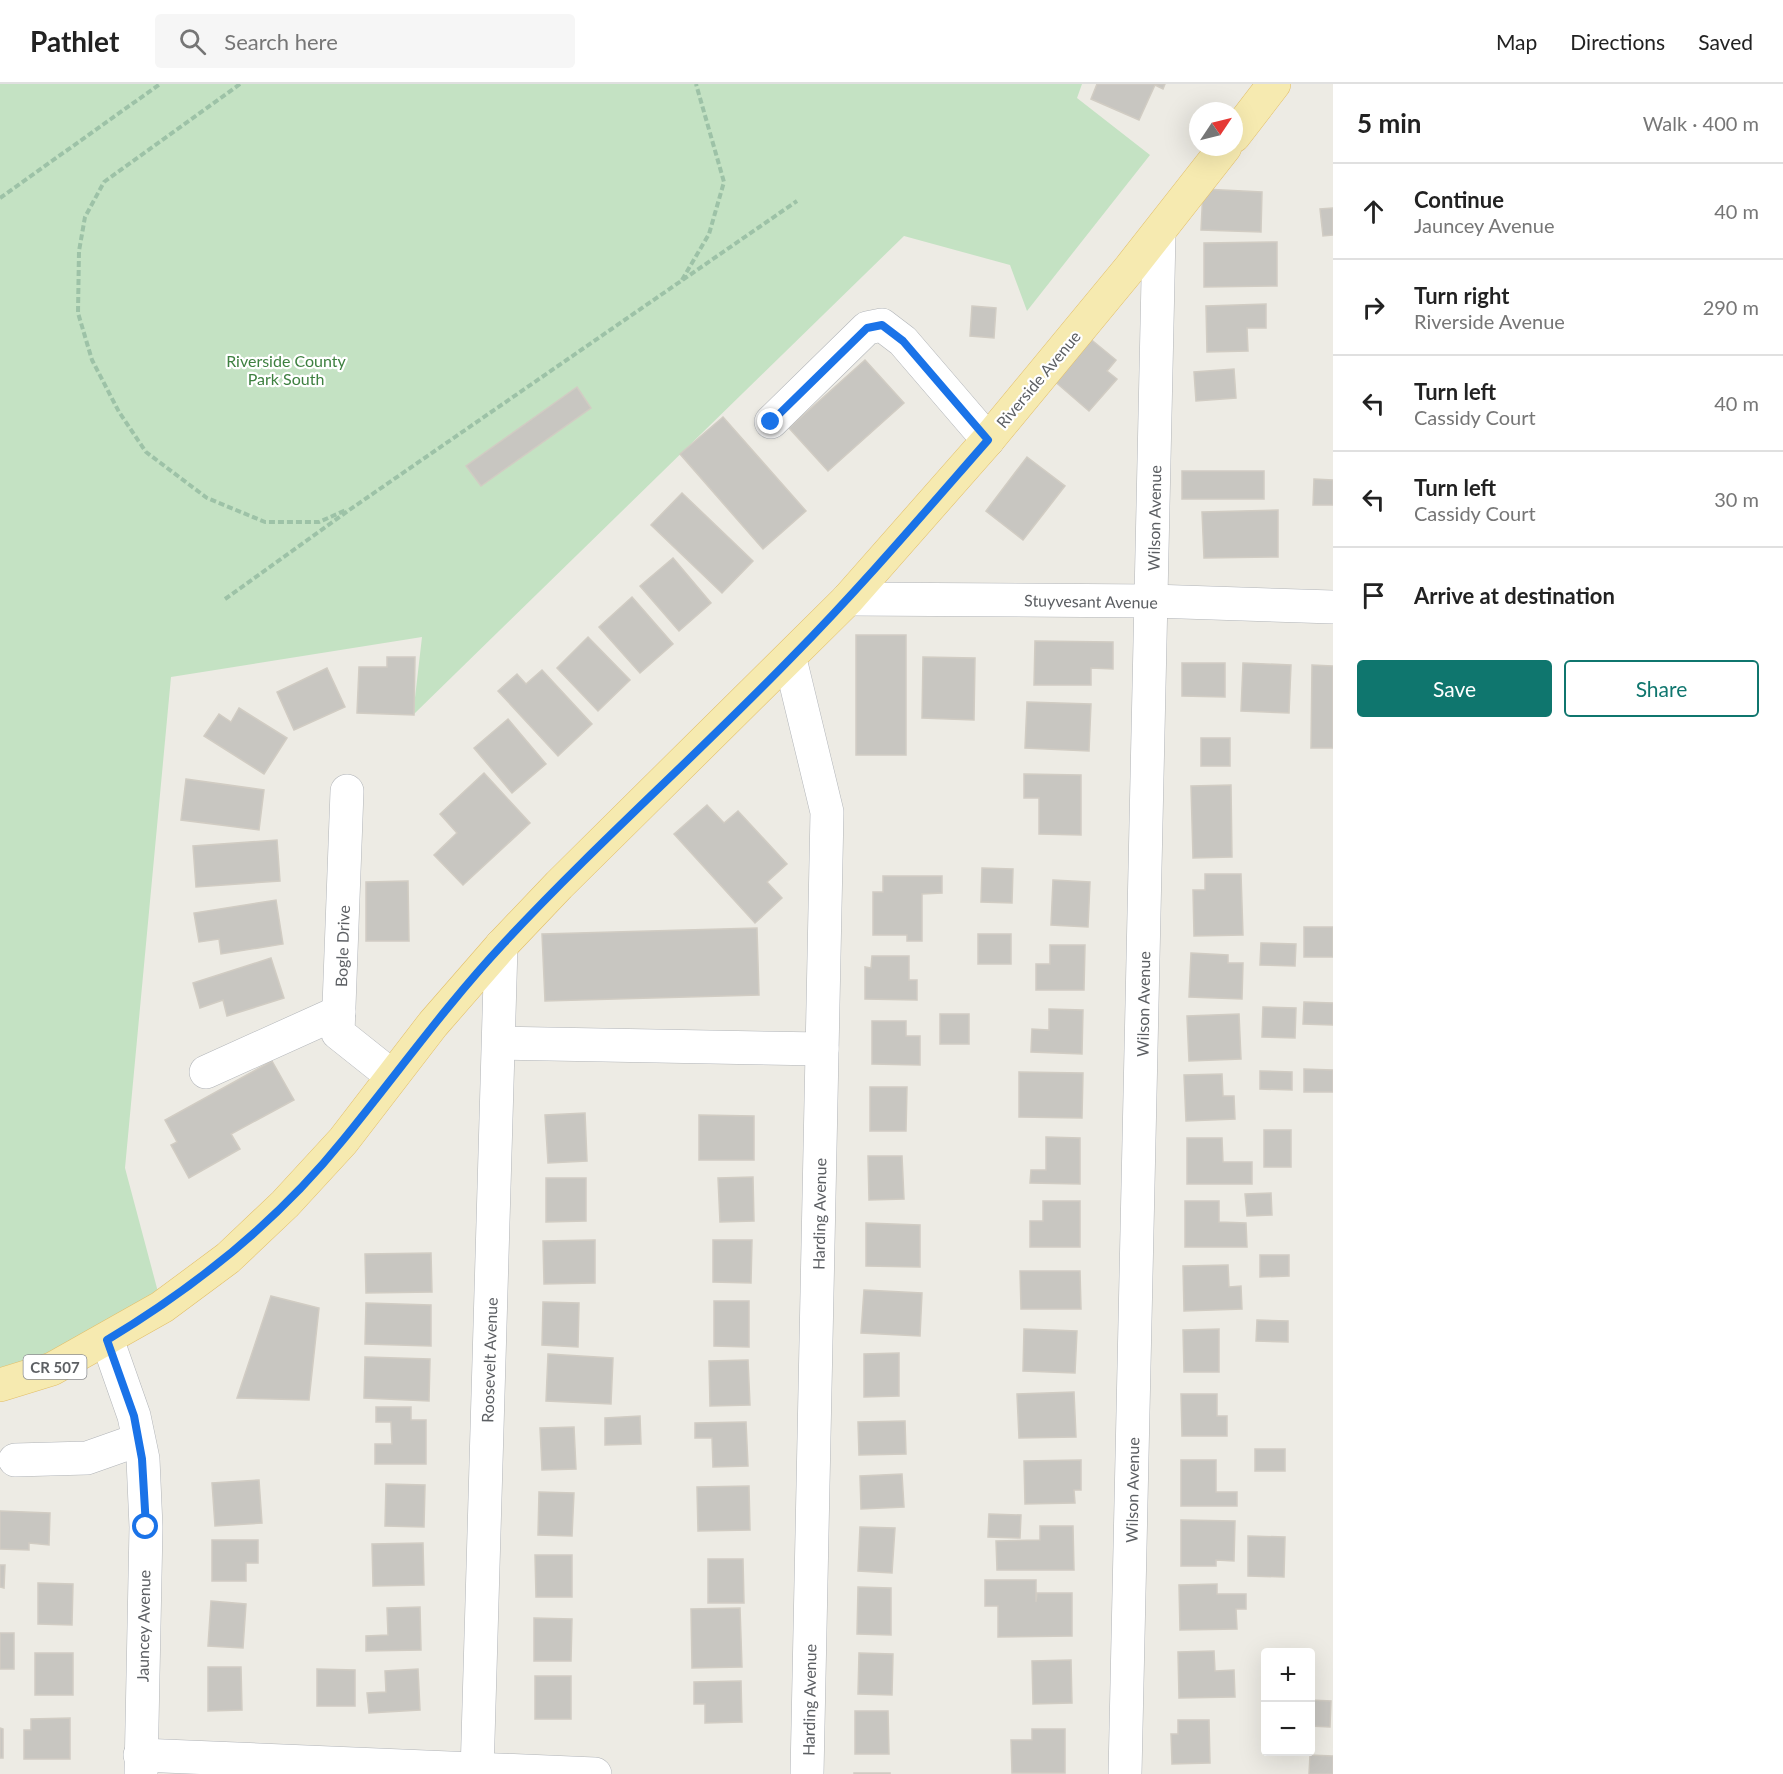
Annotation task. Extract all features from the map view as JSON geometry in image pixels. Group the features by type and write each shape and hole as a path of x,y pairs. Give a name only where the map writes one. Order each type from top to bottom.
{"main road":[{"path":"1243,124 1274,84"},
{"name":"Riverside Avenue","path":"107,1340 162,1307 228,1258 285,1204 343,1141 392,1076 501,946 559,885 790,659 848,599 988,440 1159,234 1218,156"},
{"name":"CR 507","path":"0,1385 52,1369 107,1340"}],"street":[{"name":"Wilson Avenue","path":"1125,1774 1159,234"},
{"path":"771,422 867,328 882,325 903,341 988,440"},
{"name":"Stuyvesant Avenue","path":"848,599 1152,601 1333,607"},
{"name":"Harding Avenue","path":"790,659 827,812 807,1774"},
{"name":"Bogle Drive","path":"347,791 338,1033 392,1076"},
{"name":"Roosevelt Avenue","path":"477,1771 501,946"},
{"path":"206,1072 339,1012"},
{"path":"499,1043 822,1049"},
{"name":"Jauncey Avenue","path":"107,1340 134,1416 142,1459 146,1527 141,1765"},
{"path":"15,1460 87,1458 138,1440"},
{"path":"141,1765 595,1774"}],"path":[{"path":"0,198 160,84"},
{"path":"240,84 104,182 85,216 79,251 78,313 92,360 119,412 146,452 207,498 265,522 319,522 355,506"},
{"path":"680,282 709,234 724,182 696,84"},
{"path":"225,599 355,506 797,201"}],"green space":[{"name":"Riverside County Park South","path":"0,84 1082,84 1077,98 1150,155 1027,311 1010,265 904,236 413,715 422,637 171,677 125,1168 162,1307 0,1385"}],"building":[{"path":"1097,84 1165,84 1163,89 1155,85 1139,120 1091,99"},
{"path":"1203,189 1262,192 1261,232 1201,230"},
{"path":"1333,208 1333,235 1323,236 1320,209"},
{"path":"1277,242 1277,286 1204,287 1204,243"},
{"path":"1266,304 1266,328 1247,328 1248,351 1207,352 1206,306"},
{"path":"972,306 996,308 994,338 970,336"},
{"path":"1088,337 1116,360 1107,371 1117,379 1089,411 1052,379"},
{"path":"865,360 904,403 828,471 789,428"},
{"path":"1234,369 1236,398 1196,401 1194,372"},
{"path":"577,387 591,408 481,486 466,466"},
{"path":"723,417 806,511 763,549 680,454"},
{"path":"1027,457 1065,486 1023,540 986,511"},
{"path":"1182,471 1264,471 1264,499 1182,499"},
{"path":"1314,479 1333,480 1333,505 1313,505"},
{"path":"682,493 753,561 722,593 651,525"},
{"path":"1278,510 1278,557 1204,558 1202,512"},
{"path":"673,558 711,603 679,631 640,586"},
{"path":"632,597 673,644 640,673 599,627"},
{"path":"856,635 906,635 906,755 856,755"},
{"path":"588,637 630,680 598,711 557,668"},
{"path":"1035,641 1113,642 1113,669 1091,668 1091,685 1034,685"},
{"path":"387,657 415,657 414,715 357,713 359,667 387,667"},
{"path":"923,657 975,658 974,720 922,718"},
{"path":"1182,663 1225,663 1225,697 1182,696"},
{"path":"1243,663 1291,665 1289,713 1241,711"},
{"path":"1312,665 1333,666 1333,748 1311,748"},
{"path":"327,668 345,707 294,730 277,692"},
{"path":"542,670 592,724 558,756 498,691 517,674 526,684"},
{"path":"1027,702 1091,704 1089,751 1025,748"},
{"path":"239,708 287,738 264,774 204,736 219,714 231,722"},
{"path":"508,719 546,764 512,793 474,748"},
{"path":"1201,738 1230,738 1230,766 1201,766"},
{"path":"484,773 530,823 463,885 434,855 457,833 440,814"},
{"path":"1024,774 1081,775 1081,835 1039,834 1039,798 1024,798"},
{"path":"186,779 264,790 259,830 181,820"},
{"path":"1231,785 1232,857 1193,858 1191,786"},
{"path":"707,805 724,823 738,811 787,864 767,882 782,898 755,923 674,834"},
{"path":"277,840 280,881 196,887 193,846"},
{"path":"982,868 1013,869 1012,903 981,902"},
{"path":"1205,874 1241,874 1243,935 1194,936 1193,890 1205,890"},
{"path":"883,876 942,876 942,893 922,894 922,941 907,941 907,935 873,935 873,892 883,892"},
{"path":"1053,880 1090,882 1088,927 1051,925"},
{"path":"408,881 409,941 366,941 366,882"},
{"path":"276,900 283,944 221,954 219,939 199,942 194,913"},
{"path":"1304,927 1333,927 1333,957 1304,957"},
{"path":"757,928 759,995 545,1001 542,934"},
{"path":"978,934 1011,934 1011,964 978,964"},
{"path":"1261,943 1296,944 1295,966 1260,965"},
{"path":"1050,945 1085,945 1084,990 1036,990 1036,964 1050,964"},
{"path":"1191,953 1228,955 1228,963 1243,963 1242,999 1189,997"},
{"path":"872,956 909,956 909,980 917,980 917,1000 865,999 865,967 871,968"},
{"path":"271,958 284,998 227,1016 223,1000 200,1008 193,983"},
{"path":"1304,1002 1333,1003 1333,1025 1303,1024"},
{"path":"1263,1007 1296,1008 1295,1038 1262,1037"},
{"path":"1049,1009 1083,1010 1082,1054 1031,1052 1032,1029 1049,1030"},
{"path":"940,1014 969,1014 969,1044 940,1044"},
{"path":"1239,1014 1241,1059 1189,1061 1187,1016"},
{"path":"872,1021 906,1021 906,1036 920,1036 920,1065 872,1064"},
{"path":"272,1061 294,1100 231,1134 240,1149 189,1178 171,1145 177,1142 165,1120"},
{"path":"1304,1069 1333,1070 1333,1092 1304,1092"},
{"path":"1260,1071 1292,1072 1292,1090 1260,1089"},
{"path":"1019,1072 1083,1073 1082,1118 1019,1117"},
{"path":"1222,1074 1223,1096 1234,1096 1235,1119 1186,1121 1184,1075"},
{"path":"870,1087 907,1087 906,1131 870,1131"},
{"path":"585,1113 587,1161 548,1163 545,1115"},
{"path":"699,1115 754,1116 754,1160 699,1160"},
{"path":"1264,1130 1291,1130 1291,1167 1264,1167"},
{"path":"1046,1137 1080,1138 1080,1184 1030,1183 1031,1170 1046,1170"},
{"path":"1187,1138 1222,1138 1223,1162 1252,1162 1252,1184 1187,1184"},
{"path":"868,1156 902,1156 904,1199 869,1200"},
{"path":"753,1177 754,1221 720,1222 718,1178"},
{"path":"546,1178 586,1178 586,1221 546,1222"},
{"path":"1271,1193 1272,1215 1247,1216 1245,1194"},
{"path":"1043,1201 1080,1201 1080,1247 1030,1247 1030,1221 1043,1221"},
{"path":"1185,1201 1219,1201 1219,1222 1246,1223 1247,1247 1185,1247"},
{"path":"866,1223 920,1225 920,1267 866,1266"},
{"path":"595,1240 595,1283 544,1284 543,1241"},
{"path":"713,1240 752,1240 751,1283 713,1282"},
{"path":"431,1253 432,1292 366,1293 365,1254"},
{"path":"1260,1255 1289,1255 1289,1276 1260,1277"},
{"path":"1228,1265 1229,1287 1241,1286 1242,1309 1184,1311 1183,1266"},
{"path":"1020,1271 1080,1271 1081,1309 1021,1309"},
{"path":"864,1290 922,1293 920,1336 861,1333"},
{"path":"271,1296 319,1308 309,1400 237,1398"},
{"path":"714,1301 749,1301 749,1347 714,1346"},
{"path":"543,1302 579,1303 578,1347 542,1345"},
{"path":"366,1303 431,1305 431,1346 365,1344"},
{"path":"1257,1320 1288,1321 1288,1342 1256,1341"},
{"path":"1024,1329 1077,1331 1075,1373 1023,1371"},
{"path":"1219,1329 1219,1372 1184,1372 1183,1330"},
{"path":"899,1353 899,1396 864,1397 864,1354"},
{"path":"548,1354 613,1358 611,1404 546,1401"},
{"path":"365,1357 430,1359 429,1401 364,1398"},
{"path":"748,1360 750,1405 710,1406 709,1361"},
{"path":"1074,1392 1076,1437 1019,1438 1017,1394"},
{"path":"1181,1394 1217,1394 1217,1416 1227,1416 1227,1436 1182,1436"},
{"path":"376,1407 411,1407 411,1420 426,1420 426,1464 375,1464 375,1444 392,1444 391,1422 376,1422"},
{"path":"640,1416 641,1444 605,1445 605,1418"},
{"path":"905,1421 906,1454 859,1455 858,1422"},
{"path":"746,1422 748,1466 713,1467 712,1438 695,1438 695,1423"},
{"path":"574,1427 576,1469 542,1470 540,1428"},
{"path":"1255,1449 1285,1449 1285,1471 1255,1471"},
{"path":"1081,1460 1081,1490 1074,1490 1075,1503 1025,1504 1024,1461"},
{"path":"1181,1460 1216,1460 1216,1492 1237,1492 1237,1506 1181,1506"},
{"path":"902,1474 904,1507 861,1509 860,1476"},
{"path":"259,1480 262,1523 215,1526 212,1483"},
{"path":"386,1484 425,1485 424,1527 385,1526"},
{"path":"749,1486 750,1530 698,1531 697,1487"},
{"path":"539,1492 574,1493 572,1536 538,1535"},
{"path":"0,1511 50,1513 49,1545 29,1543 29,1550 0,1549"},
{"path":"989,1514 1021,1515 1020,1538 988,1537"},
{"path":"1181,1520 1235,1521 1234,1561 1216,1560 1216,1566 1181,1566"},
{"path":"1040,1526 1073,1526 1074,1570 997,1570 996,1541 1040,1540"},
{"path":"860,1527 895,1528 892,1573 858,1571"},
{"path":"1248,1536 1285,1537 1284,1577 1248,1576"},
{"path":"212,1540 258,1540 258,1563 246,1563 246,1581 212,1581"},
{"path":"423,1543 424,1585 373,1586 372,1544"},
{"path":"535,1555 572,1555 572,1597 536,1597"},
{"path":"708,1559 743,1559 744,1603 708,1603"},
{"path":"0,1565 5,1565 4,1588 0,1587"},
{"path":"985,1580 1036,1580 1036,1602 1037,1593 1072,1593 1072,1636 998,1637 998,1606 985,1606"},
{"path":"38,1583 73,1584 72,1625 38,1624"},
{"path":"1217,1584 1217,1594 1246,1594 1246,1609 1236,1609 1237,1629 1180,1630 1179,1585"},
{"path":"858,1587 891,1588 891,1635 857,1634"},
{"path":"211,1601 246,1604 243,1648 208,1646"},
{"path":"420,1607 421,1650 366,1651 366,1636 388,1635 387,1608"},
{"path":"740,1608 742,1667 692,1668 691,1609"},
{"path":"534,1618 572,1619 571,1661 534,1661"},
{"path":"0,1633 14,1633 14,1669 0,1669"},
{"path":"1214,1651 1215,1671 1234,1670 1235,1697 1179,1698 1178,1652"},
{"path":"35,1653 73,1653 73,1695 35,1695"},
{"path":"859,1653 893,1654 892,1695 858,1694"},
{"path":"1071,1660 1072,1703 1033,1704 1032,1661"},
{"path":"208,1667 241,1667 242,1710 208,1711"},
{"path":"317,1669 355,1670 355,1706 317,1706"},
{"path":"418,1669 420,1710 369,1713 367,1693 386,1692 385,1671"},
{"path":"535,1676 571,1676 571,1719 535,1719"},
{"path":"741,1681 742,1722 705,1723 705,1704 694,1704 694,1682"},
{"path":"1315,1700 1331,1701 1330,1727 1315,1726"},
{"path":"855,1711 888,1711 889,1754 855,1754"},
{"path":"70,1718 70,1759 24,1759 24,1730 31,1730 31,1719"},
{"path":"1178,1720 1209,1720 1210,1763 1172,1764 1171,1734 1178,1734"},
{"path":"0,1728 3,1729 3,1758 0,1758"},
{"path":"1032,1729 1065,1729 1065,1773 1012,1773 1011,1740 1032,1740"},
{"path":"1310,1756 1333,1756 1333,1774 1309,1774"},
{"path":"890,1773 890,1774 854,1774"}],"route":[{"path":"146,1527 142,1459 134,1416 107,1340 162,1307 228,1258 285,1204 343,1141 433,1024 501,946 559,885 790,659 848,599 988,440 903,341 882,325 867,328 771,422"}]}
